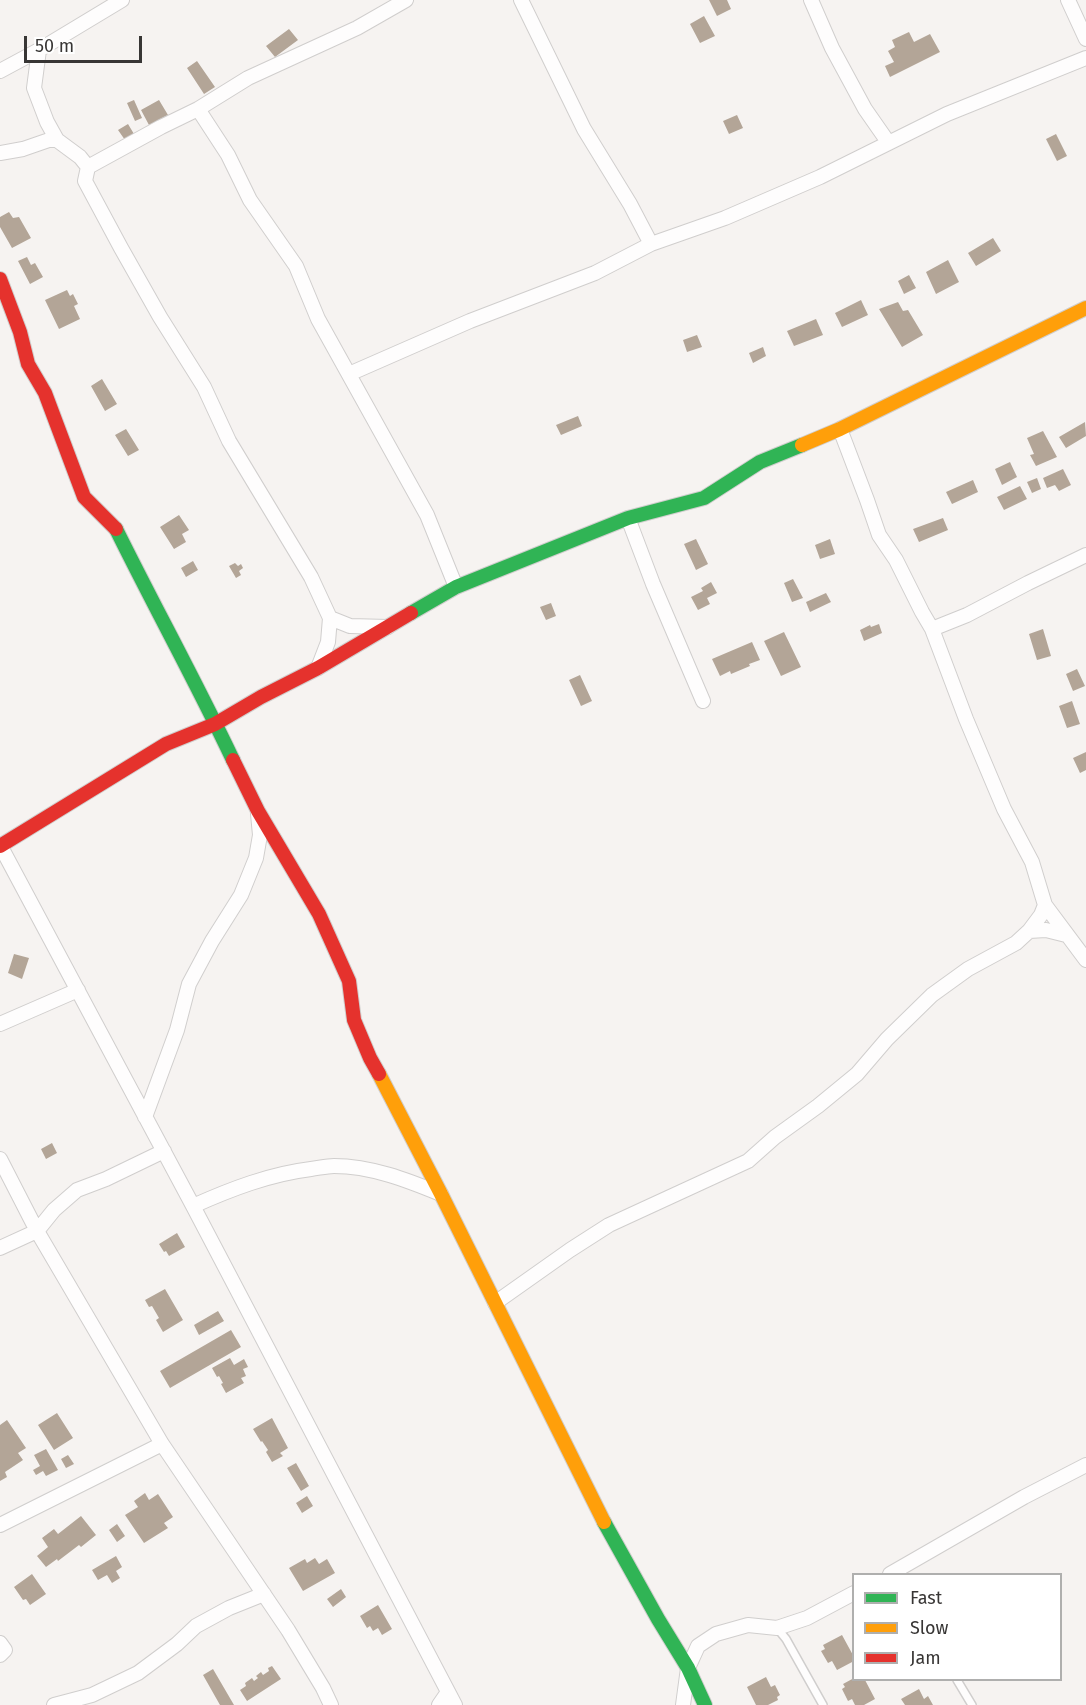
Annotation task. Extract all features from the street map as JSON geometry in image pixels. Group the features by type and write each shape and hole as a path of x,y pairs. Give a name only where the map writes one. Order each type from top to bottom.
{"street":[{"path":"0,71 122,0"},
{"path":"318,668 328,642 330,618 311,577 229,441 204,387 160,317 85,181 88,167 198,109 248,78 357,28 406,0"},
{"path":"521,0 584,129 630,204 651,244"},
{"path":"811,0 832,48 865,109 888,142"},
{"path":"1068,0 1086,39"},
{"path":"39,50 34,88 47,122 57,140 80,157 88,167"},
{"path":"349,374 470,321 595,273 651,244 725,218 820,177 947,114 1086,58"},
{"path":"198,109 228,155 250,200 296,266 318,319 427,515 456,587"},
{"path":"0,153 23,150 49,140 57,140"},
{"path":"0,279 20,332 28,364 45,393 84,496 115,527 195,681 258,812 319,914 349,981 354,1020 370,1059 441,1194 602,1518 688,1668 705,1705"},
{"path":"455,1705 164,1151 0,845 166,744 215,724 318,668 456,587 628,518 704,498 760,462 840,429 1086,308"},
{"path":"840,429 879,535 896,561 932,629 966,719 1004,809 1032,862 1045,905 1086,960"},
{"path":"628,518 653,584 703,701"},
{"path":"932,629 967,615 1086,555"},
{"path":"330,618 350,626 388,627"},
{"path":"145,1117 177,1030 189,984 212,941 241,895 256,858 260,835 258,812"},
{"path":"495,1303 570,1250 609,1226 748,1161 775,1137 857,1074 887,1039 932,995 968,969 1016,943 1029,931 1041,915 1045,905"},
{"path":"1029,931 1046,930 1066,935"},
{"path":"0,1024 78,990"},
{"path":"0,1248 37,1231 54,1210 77,1190 106,1179 164,1151"},
{"path":"0,1159 37,1231 162,1444 264,1594 331,1705"},
{"path":"193,1206 226,1191 284,1172 334,1166 359,1168 397,1176 441,1194"},
{"path":"0,1525 162,1444"},
{"path":"893,1573 1023,1497 1086,1465"},
{"path":"54,1705 92,1695 138,1673 177,1644 196,1626 229,1608 264,1594"},
{"path":"683,1705 688,1668 698,1646 716,1634 748,1625 777,1628 807,1618 852,1594"},
{"path":"0,1643 5,1650 0,1655"},
{"path":"439,1705 448,1692"}],"lane":[{"path":"777,1628 786,1639 823,1705"},
{"path":"958,1681 972,1705"}],"building":[{"path":"709,0 727,0 731,9 717,16"},
{"path":"704,16 715,36 700,43 690,24"},
{"path":"289,29 298,40 275,57 266,46"},
{"path":"909,32 914,42 930,34 940,52 890,77 885,66 894,62 888,51 895,47 892,40"},
{"path":"197,61 215,87 204,94 187,68"},
{"path":"134,100 142,118 135,121 127,103"},
{"path":"159,100 168,115 149,125 141,110"},
{"path":"737,115 743,128 729,134 723,121"},
{"path":"128,124 134,134 125,140 118,130"},
{"path":"1056,134 1067,156 1057,161 1046,139"},
{"path":"9,212 13,218 19,217 31,238 12,248 0,227 0,217"},
{"path":"993,238 1001,251 976,266 968,253"},
{"path":"27,257 31,265 35,263 43,277 30,284 18,261"},
{"path":"948,260 959,282 936,294 926,272"},
{"path":"909,275 916,288 904,294 898,281"},
{"path":"67,290 70,296 73,294 78,304 74,306 80,319 59,329 45,300"},
{"path":"861,300 868,315 842,327 835,313"},
{"path":"898,302 903,311 908,310 923,335 902,347 879,309"},
{"path":"816,319 823,335 794,346 787,331"},
{"path":"697,335 702,347 687,352 683,340"},
{"path":"763,347 766,356 753,363 749,353"},
{"path":"102,379 117,404 105,411 91,386"},
{"path":"578,416 582,426 561,435 556,425"},
{"path":"1085,422 1086,436 1066,448 1059,437"},
{"path":"126,429 139,450 128,456 115,435"},
{"path":"1043,431 1057,457 1036,466 1030,455 1034,454 1027,438"},
{"path":"1010,462 1017,477 1002,485 995,469"},
{"path":"1063,469 1071,485 1059,491 1055,485 1047,488 1043,478"},
{"path":"1037,478 1041,489 1032,493 1027,482"},
{"path":"973,480 978,492 952,504 946,492"},
{"path":"1020,486 1027,499 1004,510 997,497"},
{"path":"179,515 189,530 182,534 186,542 174,549 160,527"},
{"path":"943,518 948,530 919,542 913,529"},
{"path":"696,539 708,564 696,570 684,544"},
{"path":"830,539 835,554 820,559 815,545"},
{"path":"193,561 198,570 186,577 181,568"},
{"path":"235,563 238,566 241,564 243,568 239,571 241,575 236,578 229,566"},
{"path":"793,579 803,598 792,602 784,583"},
{"path":"711,582 717,593 707,598 710,604 698,610 691,597 703,591 701,588"},
{"path":"826,593 831,602 810,612 806,602"},
{"path":"551,603 556,616 546,620 540,607"},
{"path":"879,624 882,633 864,641 860,630"},
{"path":"1043,629 1051,656 1037,660 1029,634"},
{"path":"784,632 801,667 781,676 764,641"},
{"path":"752,642 760,660 731,674 730,671 720,676 712,659"},
{"path":"1077,669 1085,686 1073,691 1066,674"},
{"path":"580,675 592,701 581,706 569,680"},
{"path":"1072,701 1080,724 1067,728 1059,706"},
{"path":"1086,752 1086,770 1080,773 1073,758"},
{"path":"14,954 29,958 22,979 8,973"},
{"path":"52,1143 57,1153 46,1159 41,1149"},
{"path":"177,1233 185,1247 169,1256 159,1244"},
{"path":"165,1289 183,1320 163,1332 156,1320 159,1318 152,1306 149,1307 145,1300"},
{"path":"218,1311 224,1321 199,1335 194,1325"},
{"path":"231,1330 241,1347 170,1388 160,1371"},
{"path":"230,1358 234,1365 244,1359 248,1367 243,1369 246,1376 241,1378 244,1383 226,1393 221,1384 223,1383 212,1368"},
{"path":"57,1413 73,1438 54,1450 38,1425"},
{"path":"272,1418 288,1448 280,1453 283,1456 272,1462 266,1452 268,1450 253,1429"},
{"path":"7,1420 26,1448 18,1453 23,1460 5,1472 7,1477 0,1481 0,1425"},
{"path":"46,1449 58,1470 46,1476 43,1471 36,1475 33,1470 40,1466 34,1455"},
{"path":"68,1455 74,1464 66,1468 61,1459"},
{"path":"296,1463 309,1486 301,1491 287,1468"},
{"path":"145,1493 149,1500 158,1494 173,1517 164,1523 168,1528 144,1543 125,1515 138,1507 134,1501"},
{"path":"307,1496 313,1506 302,1513 296,1503"},
{"path":"81,1516 96,1535 81,1547 79,1545 46,1567 37,1556 48,1547 42,1538 54,1529 58,1534"},
{"path":"117,1524 125,1536 117,1542 109,1530"},
{"path":"116,1556 122,1567 116,1571 120,1578 112,1583 107,1575 98,1580 92,1570"},
{"path":"315,1558 319,1564 327,1559 335,1573 303,1591 289,1568 305,1559 307,1563"},
{"path":"32,1574 46,1594 30,1605 26,1599 23,1600 14,1587"},
{"path":"341,1589 346,1597 333,1607 327,1599"},
{"path":"378,1605 392,1629 382,1635 378,1628 373,1631 370,1626 367,1628 360,1616"},
{"path":"842,1635 852,1653 852,1662 837,1670 832,1661 828,1663 821,1651 825,1649 823,1645"},
{"path":"272,1666 281,1679 247,1701 240,1690 246,1686 245,1683 252,1678 254,1681 258,1678 256,1676 261,1672 263,1675"},
{"path":"213,1669 234,1705 220,1705 203,1675"},
{"path":"766,1677 771,1687 775,1685 780,1695 777,1697 778,1700 768,1705 756,1705 747,1687"},
{"path":"852,1679 852,1681 866,1681 875,1699 864,1705 855,1705 852,1699 848,1701 842,1689 845,1687 843,1684"},
{"path":"919,1689 924,1699 928,1696 933,1705 905,1705 901,1699"}],"traffic: fast":[{"path":"411,613 456,587 628,518 704,498 760,462 802,445"},
{"path":"116,529 233,760"},
{"path":"604,1522 688,1668 705,1705"}],"traffic: slow":[{"path":"802,445 840,429 1086,308"},
{"path":"379,1074 604,1522"}],"traffic: jam":[{"path":"0,279 20,332 28,364 45,393 84,497 116,529"},
{"path":"0,846 166,744 215,724 318,668 411,613"},
{"path":"233,760 258,811 319,914 349,981 354,1020 379,1074"}]}
